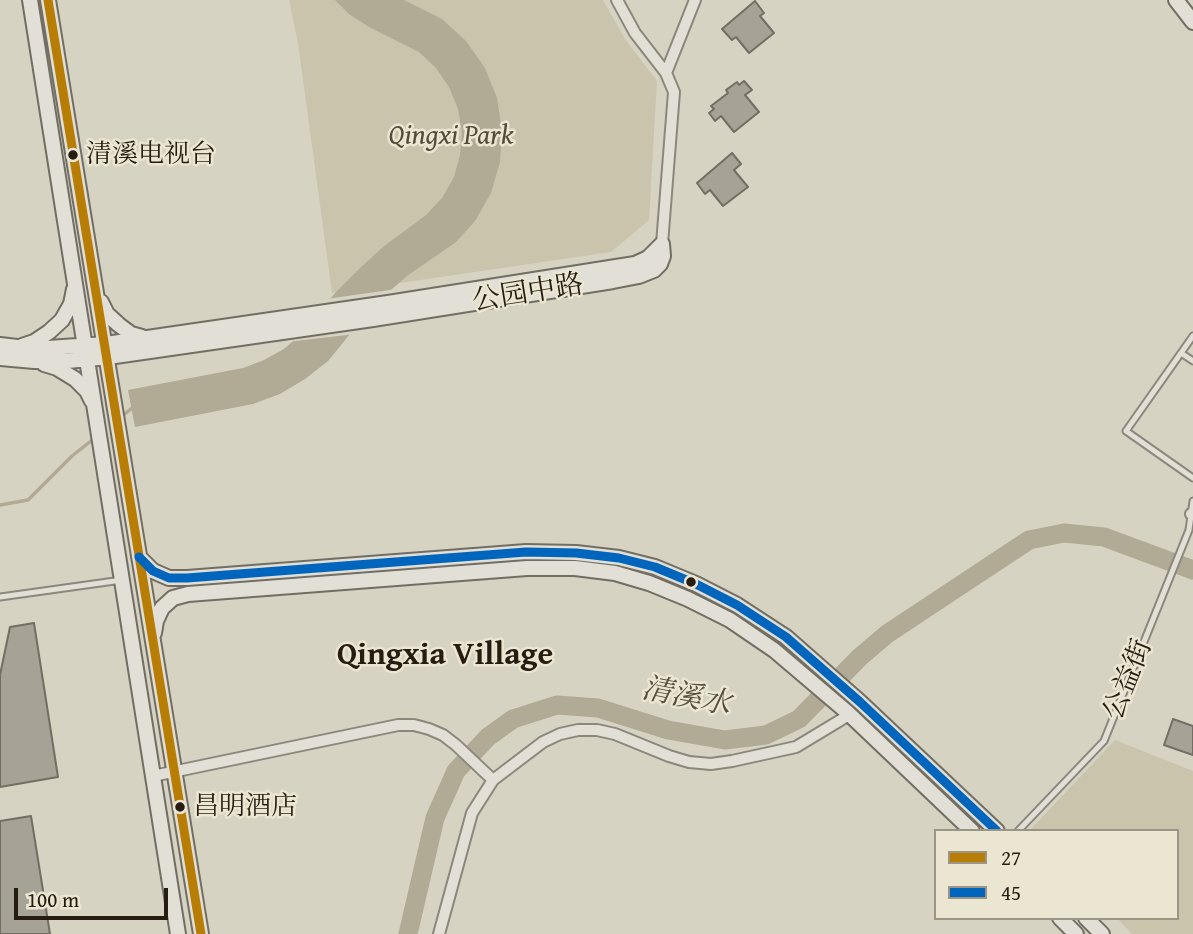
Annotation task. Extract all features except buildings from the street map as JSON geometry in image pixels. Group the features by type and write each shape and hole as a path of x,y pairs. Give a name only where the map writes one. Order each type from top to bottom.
{"street":[{"path":"30,0 178,934"},
{"path":"48,0 201,934"},
{"path":"617,0 635,33 667,73"},
{"path":"667,73 695,0"},
{"path":"1176,0 1193,22"},
{"name":"公园中路","path":"107,350 373,319 639,276 653,270 660,264 663,256 674,92 667,73"},
{"name":"公园中路","path":"147,338 635,264 648,258 662,244"},
{"path":"17,347 34,342 62,320 71,304 75,281"},
{"path":"97,293 107,314 119,325 131,334 147,338"},
{"path":"0,345 86,352 107,350 147,338"},
{"path":"0,358 68,360 86,352"},
{"path":"34,361 57,368 75,379 87,391 95,406"},
{"path":"139,557 153,571 169,578 526,552 576,553 619,558 655,567 686,579 737,605 786,638 860,702 995,829"},
{"path":"153,641 156,621 162,607 173,598 188,594 527,568 575,568 615,573 688,598 730,620 774,650 848,714 970,829"},
{"path":"439,934 472,813 493,780 543,742 578,730 597,730 615,734 689,762 711,764 796,747 848,714"},
{"path":"153,776 398,725 429,729 443,735 493,780"},
{"path":"1062,920 1076,934"},
{"path":"1088,920 1102,934"}],"lane":[{"path":"1193,335 1125,431 1193,478"},
{"path":"1181,353 1193,361"},
{"name":"公益街","path":"1020,829 1104,741 1189,530 1193,501"},
{"path":"0,597 122,580"}],"green space":[{"name":"Qingxi Park","path":"289,0 603,0 625,39 657,81 649,220 611,252 332,293 298,43"},
{"path":"1115,740 1193,771 1193,934 1132,934 1119,920 1179,920 1179,829 1031,829"}],"shaded area":[{"path":"335,0 404,0 442,19 466,41 485,68 497,98 502,130 500,162 491,193 475,221 456,242 385,295 328,361 305,379 280,394 253,404 135,427 128,390 243,368 284,349 301,334 359,269 426,215 442,198 454,177 462,132 458,109 449,87 436,68 419,52 369,27 349,14"}],"pier":[{"path":"397,289 355,334 287,342 299,332 326,299"}],"waterway":[{"path":"121,417 135,408"},
{"path":"0,505 28,500 72,456 96,437"},
{"name":"清溪水","path":"408,934 435,818 456,771 488,737 513,719 557,705 598,708 668,730 725,740 766,735 799,719 860,657 887,634 1029,540 1064,533 1104,537 1193,570"}],"transit line":[{"name":"27","path":"48,0 201,934"},
{"name":"45","path":"139,557 153,571 169,578 526,552 576,553 619,558 655,567 737,605 786,637 860,702 995,829"}],"place":[{"name":"清溪电视台","path":"73,155"},
{"name":"昌明酒店","path":"180,807"}],"district":[{"name":"Qingxia Village","path":"445,656"}]}
